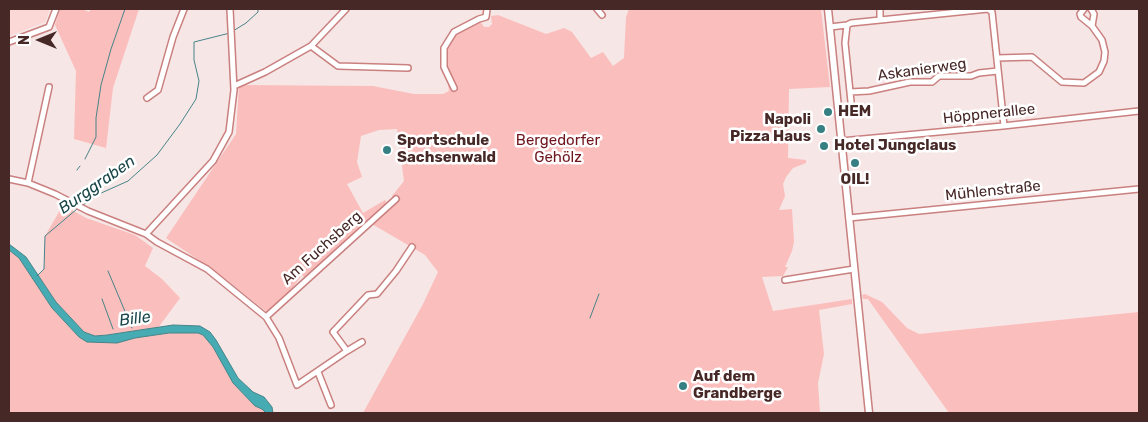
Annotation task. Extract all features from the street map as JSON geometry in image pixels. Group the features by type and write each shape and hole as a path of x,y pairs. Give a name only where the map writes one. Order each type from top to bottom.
{"main road":[{"path":"828,9 869,413"}],"street":[{"path":"9,42 49,27 56,9"},
{"path":"148,98 158,90 173,37 184,9"},
{"path":"146,234 213,161 229,132 234,86 230,9"},
{"path":"234,86 265,72 311,46 346,9"},
{"path":"454,88 444,67 444,48 454,32 486,17 487,9"},
{"path":"597,9 602,15"},
{"path":"880,9 880,20"},
{"path":"830,27 847,26 851,23 988,9 992,12 1004,126"},
{"path":"997,58 1032,57 1062,82 1084,83 1099,72 1104,61 1102,40 1092,26 1081,18 1081,11 1084,9"},
{"path":"1091,9 1094,14 1092,26"},
{"path":"847,26 845,43 852,112"},
{"path":"311,46 338,66 408,68"},
{"name":"Askanierweg","path":"850,92 910,82 932,82 939,76 971,76 998,71"},
{"path":"28,183 49,87"},
{"name":"Höppnerallee","path":"841,141 1139,111"},
{"path":"9,179 28,183 83,209 146,234 207,270 266,317 279,338 297,385 362,342"},
{"name":"Mühlenstraße","path":"849,218 1139,190"},
{"name":"Am Fuchsberg","path":"266,317 396,199"},
{"path":"347,351 332,332 368,296 377,294 396,271 412,247"},
{"path":"785,280 854,270"},
{"path":"318,372 331,405"}],"shaded area":[{"path":"9,9 50,9 45,22 9,36"}],"green space":[{"path":"60,9 82,9 89,12 91,9 139,9 113,88 106,148 74,139 76,71 55,25"},
{"name":"Bergedorfer Gehölz","path":"629,9 821,9 830,87 789,89 788,158 806,160 806,163 793,168 783,184 785,196 779,210 792,209 794,242 785,267 788,267 783,276 762,277 773,311 852,299 852,304 819,310 824,354 818,383 820,413 363,413 423,304 438,272 425,255 372,224 394,204 392,196 404,181 397,129 379,130 361,136 357,162 362,177 347,184 363,213 385,200 387,204 305,278 302,275 289,293 267,312 218,273 166,238 236,134 239,85 373,86 414,94 443,94 449,91 445,63 447,46 450,40 456,33 480,21 484,27 489,27 492,24 491,16 498,15 546,34 564,28 572,32 591,58 603,52 613,66 624,58 626,17"},
{"path":"63,205 86,218 135,235 153,248 145,266 162,279 180,298 158,328 95,336 84,332 56,302 38,275 44,269 45,236"},
{"path":"9,250 19,258 52,308 79,337 117,343 135,338 169,333 198,333 203,335 213,347 233,383 255,406 266,413 9,413"},
{"path":"865,294 882,302 907,328 919,334 1139,312 1139,413 949,413 868,299 863,299 862,295"}],"water":[{"path":"9,244 26,257 56,302 84,332 95,336 173,325 200,326 210,332 238,378 253,392 264,397 272,407 273,413 266,413 255,406 233,383 213,347 203,335 198,333 169,333 135,338 117,343 87,342 79,337 52,308 19,258 9,250"}],"waterway":[{"path":"85,159 96,137 96,118 101,85 125,9"},
{"name":"Burggraben","path":"233,31 246,23 258,12 258,9"},
{"name":"Burggraben","path":"83,205 99,194 128,181 157,155 196,99 199,81 194,60 194,42 230,33"},
{"path":"77,170 80,166"},
{"name":"Burggraben","path":"37,276 44,269 45,236 77,209"},
{"name":"Bille","path":"108,271 132,328"},
{"path":"590,318 599,294"},
{"name":"Bille","path":"102,299 113,329"}],"place":[{"name":"HEM","path":"828,112"},
{"name":"Napoli Pizza Haus","path":"821,129"},
{"name":"Hotel Jungclaus","path":"824,146"},
{"name":"Sportschule Sachsenwald","path":"387,150"},
{"name":"OIL!","path":"855,163"},
{"name":"Auf dem Grandberge","path":"683,386"}]}
